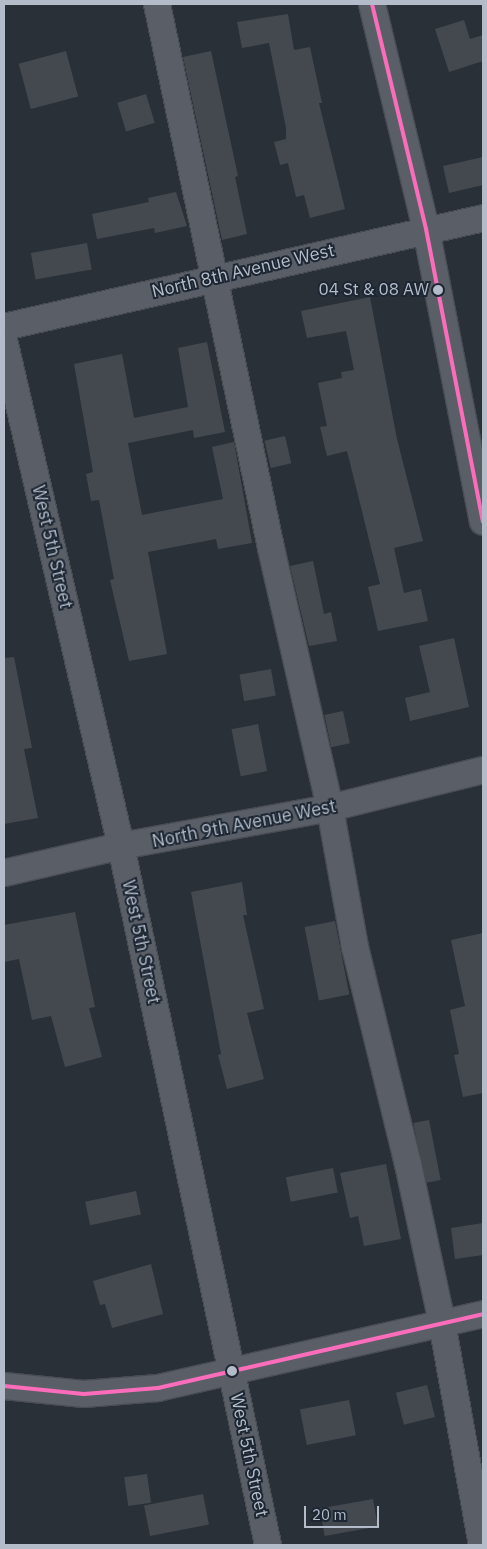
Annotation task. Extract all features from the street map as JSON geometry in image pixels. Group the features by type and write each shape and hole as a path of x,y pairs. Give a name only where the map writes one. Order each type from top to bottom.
{"street":[{"path":"157,4 270,548 330,808 355,948 408,1164 442,1323 482,1545"},
{"path":"372,4 426,228 483,522"},
{"name":"North 8th Avenue West","path":"4,326 426,228 483,218"},
{"name":"West 5th Street","path":"4,340 121,846 268,1545"},
{"name":"North 9th Avenue West","path":"4,873 121,846 330,808 483,770"},
{"path":"4,1386 84,1394 158,1388 483,1314"}],"building":[{"path":"288,14 294,50 310,47 322,103 319,103 345,209 310,218 304,195 296,197 288,163 280,165 274,142 286,139 286,128 269,43 242,48 237,22"},
{"path":"464,20 470,39 483,35 483,61 449,72 435,29"},
{"path":"66,51 78,96 31,109 19,64"},
{"path":"211,51 238,176 235,177 247,234 222,240 183,57"},
{"path":"146,94 155,123 126,131 117,103"},
{"path":"483,157 483,185 449,193 443,166"},
{"path":"176,192 187,226 155,233 154,228 97,239 92,214 149,202 148,198"},
{"path":"87,243 92,270 36,279 31,253"},
{"path":"370,297 397,439 423,541 394,548 404,593 421,589 428,621 378,631 368,587 380,584 347,451 327,456 320,427 327,426 318,383 342,378 341,372 354,370 346,331 307,338 301,311"},
{"path":"207,342 225,432 194,438 193,430 128,443 142,515 223,499 212,447 234,442 252,543 218,549 216,539 148,552 167,654 129,661 110,580 114,579 99,500 91,501 86,474 93,472 74,364 122,354 134,418 188,407 178,348"},
{"path":"285,436 291,463 271,468 265,441"},
{"path":"313,561 324,614 331,612 337,641 309,646 290,566"},
{"path":"454,638 469,707 410,721 405,698 430,692 419,646"},
{"path":"14,657 32,748 24,749 38,818 4,824 4,658"},
{"path":"271,669 276,696 244,701 239,675"},
{"path":"343,711 350,743 331,747 324,715"},
{"path":"258,724 267,771 241,776 231,729"},
{"path":"242,882 247,915 243,915 264,1009 247,1013 264,1079 227,1089 218,1055 221,1054 191,892"},
{"path":"75,912 95,1007 89,1008 102,1057 65,1067 51,1016 32,1020 19,959 4,962 4,925"},
{"path":"335,921 349,995 319,1001 305,927"},
{"path":"483,933 483,1093 463,1097 454,1055 459,1054 450,1010 465,1006 451,940"},
{"path":"429,1120 441,1180 425,1183 413,1123"},
{"path":"386,1164 401,1239 364,1246 358,1216 350,1218 340,1173"},
{"path":"333,1168 338,1193 291,1202 286,1177"},
{"path":"136,1191 141,1214 90,1225 85,1202"},
{"path":"483,1223 483,1255 455,1259 451,1228"},
{"path":"151,1264 163,1314 112,1328 105,1304 100,1305 93,1281"},
{"path":"427,1385 435,1417 404,1425 396,1393"},
{"path":"349,1400 356,1435 307,1445 300,1410"},
{"path":"147,1474 151,1503 128,1506 124,1477"},
{"path":"203,1494 209,1524 150,1536 144,1505"},
{"path":"373,1499 378,1527 325,1536 320,1508"}],"transit line":[{"path":"372,4 426,229 483,522"},
{"path":"4,1386 84,1394 158,1388 483,1314"}],"place":[{"name":"04 St & 08 AW","path":"438,290"}]}
